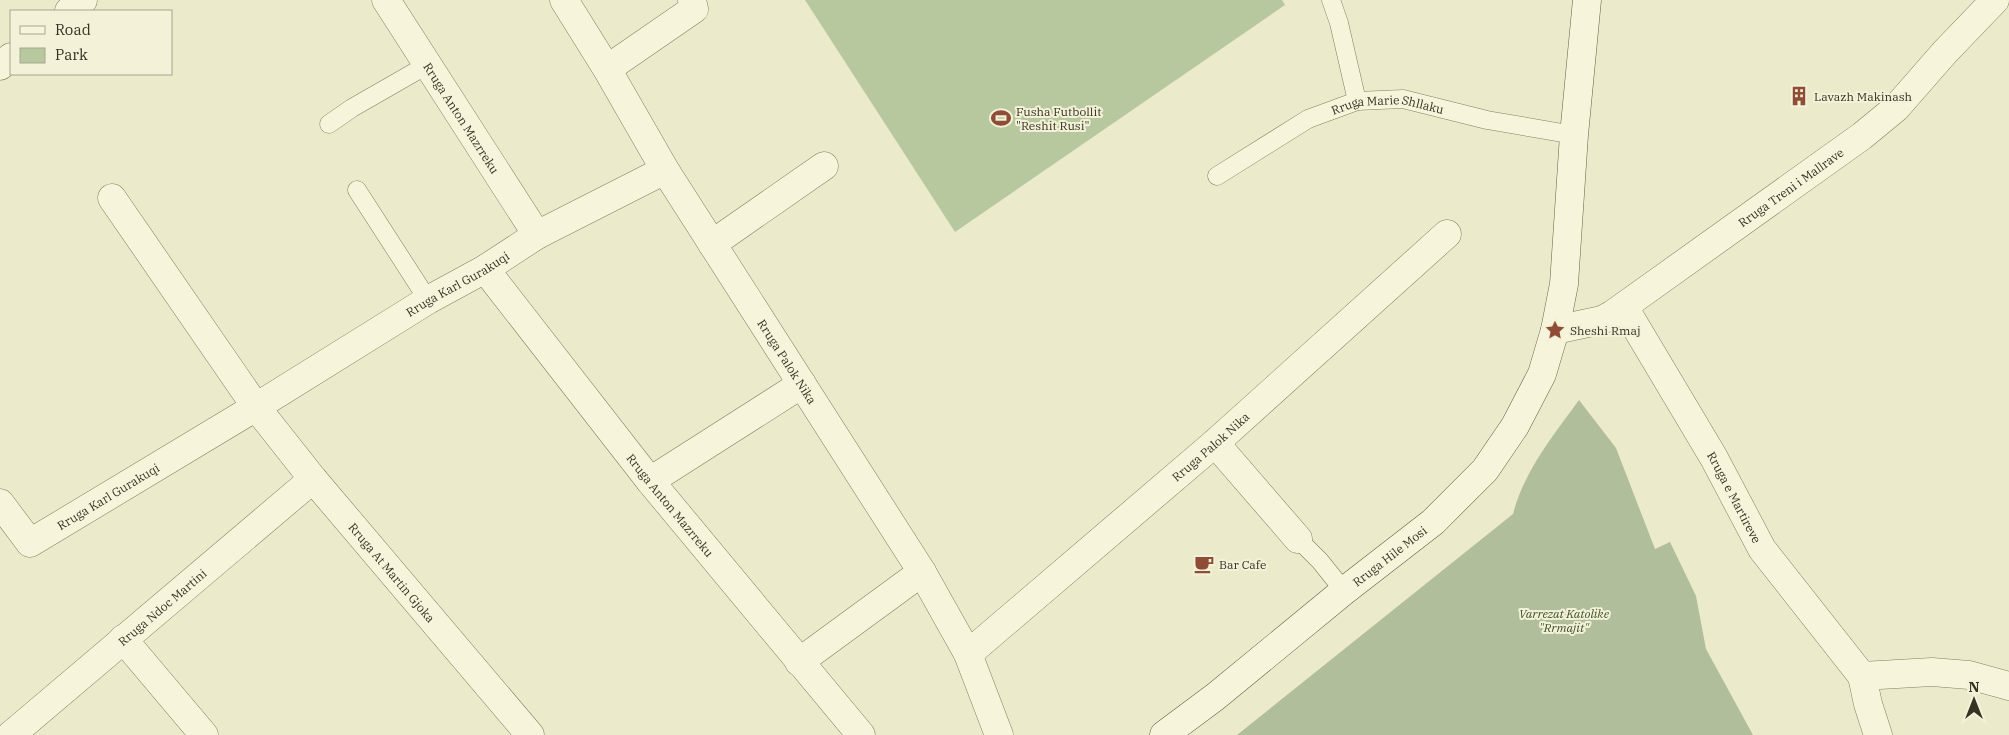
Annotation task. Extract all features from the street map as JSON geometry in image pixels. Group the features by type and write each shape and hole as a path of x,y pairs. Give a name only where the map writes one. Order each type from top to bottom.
{"street":[{"path":"70,10 83,0"},
{"name":"Rruga Anton Mazrreku","path":"386,0 537,235"},
{"name":"Rruga Palok Nika","path":"564,0 607,68 665,170 922,572 968,654 999,735"},
{"path":"607,68 694,9 692,0"},
{"path":"1555,330 1564,284 1574,135 1587,0"},
{"name":"Rruga Treni i Mallrave","path":"1555,330 1602,320 1624,307 1862,136 1896,108 1994,0"},
{"path":"0,66 10,58"},
{"path":"712,244 824,166"},
{"name":"Rruga Karl Gurakuqi","path":"0,503 30,544 428,300 485,270 537,235 665,170"},
{"path":"112,198 256,407"},
{"name":"Rruga Palok Nika","path":"968,654 1215,443 1447,234"},
{"name":"Rruga Anton Mazrreku","path":"485,270 650,481 861,735"},
{"name":"Rruga e Martireve","path":"1624,307 1714,458 1762,550 1862,676 1868,704 1878,735"},
{"name":"Rruga Hile Mosi","path":"1164,735 1215,697 1344,591 1433,522 1485,470 1515,426 1542,374 1555,330"},
{"path":"650,481 802,384"},
{"name":"Rruga At Martin Gjoka","path":"256,407 313,479 530,735"},
{"path":"1215,443 1298,539"},
{"name":"Rruga Ndoc Martini","path":"11,735 313,479"},
{"path":"799,662 922,572"},
{"path":"123,639 204,735"},
{"path":"1862,676 1932,672 1969,675 2009,686"}],"lane":[{"path":"1331,0 1357,101"},
{"path":"329,124 352,108 427,65"},
{"name":"Rruga Marie Shllaku","path":"1217,176 1308,119 1357,101 1403,99 1487,120 1574,135"},
{"path":"357,190 428,300"},
{"path":"1298,539 1320,561 1344,591"}],"green space":[{"name":"Fusha Futbollit \"Reshit Rusi\"","path":"805,0 1282,0 1285,5 955,232"},
{"name":"Varrezat Katolike \"Rrmajit\"","path":"1579,400 1616,448 1655,549 1670,542 1696,596 1706,649 1753,735 1237,735 1513,514 1524,483 1540,454"}],"place":[{"name":"Lavazh Makinash","path":"1799,96"},
{"name":"Fusha Futbollit \"Reshit Rusi\"","path":"1001,118"},
{"name":"Sheshi Rmaj","path":"1555,330"},
{"name":"Bar Cafe","path":"1204,564"}]}
